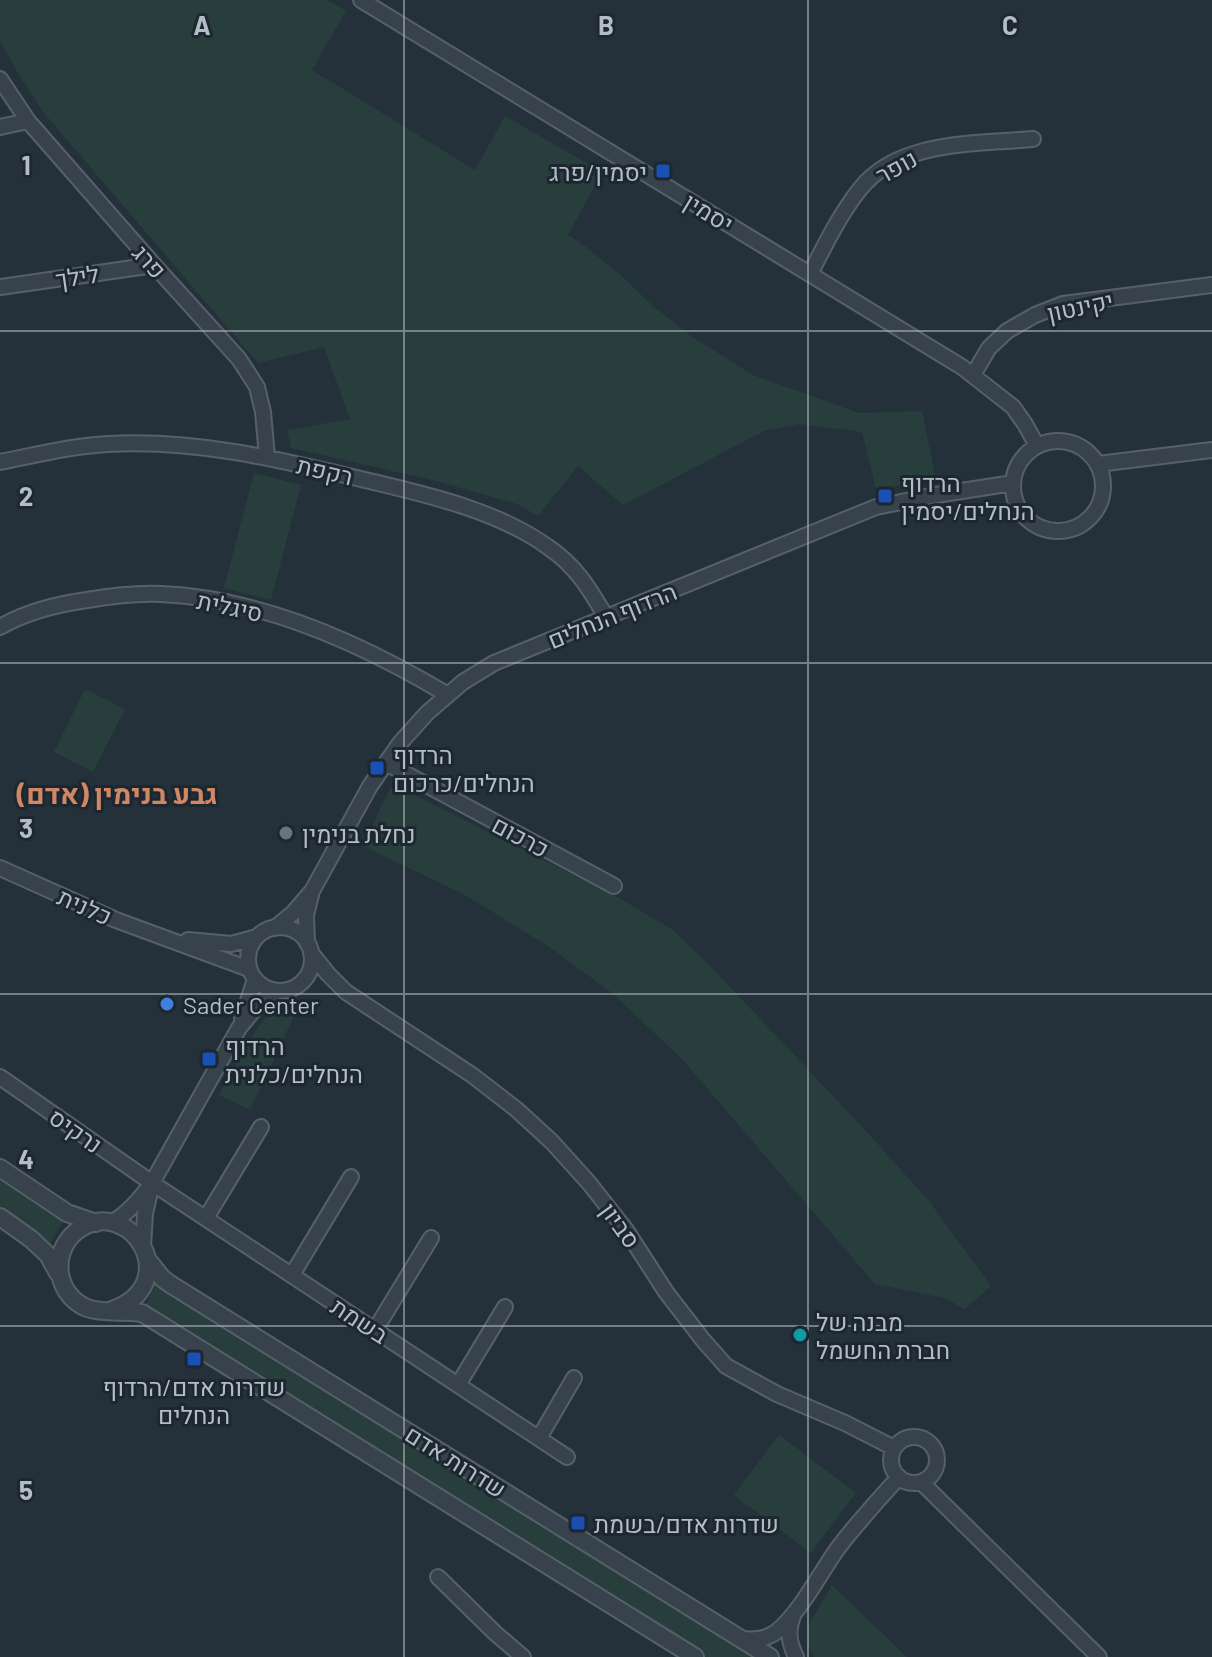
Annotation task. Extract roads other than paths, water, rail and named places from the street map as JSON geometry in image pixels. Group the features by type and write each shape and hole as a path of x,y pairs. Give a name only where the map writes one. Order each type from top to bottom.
{"street":[{"name":"יסמין","path":"361,0 973,375 1013,407 1037,446"},
{"name":"פרג","path":"0,79 28,121 239,359 257,387 265,421 267,457"},
{"path":"0,127 28,121"},
{"name":"נופר","path":"810,274 861,186 900,158 926,149 1033,139"},
{"name":"לילך","path":"0,287 154,265"},
{"name":"יקינטון","path":"973,375 989,348 1007,331 1063,304 1212,285"},
{"path":"1064,441 1078,445 1098,464 1104,493 1099,507 1089,520 1077,528 1061,532 1046,530 1032,523 1021,512 1014,498 1016,468 1037,446 1064,441"},
{"name":"רקפת","path":"0,462 56,450 109,444 198,447 267,457 410,491 470,509 518,529 547,546 568,562 584,580 606,617"},
{"path":"1098,464 1212,450"},
{"name":"הרדוף הנחלים","path":"275,928 312,891 370,786 400,743 427,713 463,682 494,663 876,507 1013,483"},
{"name":"סיגלית","path":"0,627 61,604 111,596 160,594 217,601 272,615 343,640 404,669 448,695"},
{"name":"כרכום","path":"386,763 614,886"},
{"name":"כלנית","path":"0,868 116,920 172,939 252,974"},
{"name":"הרדוף הנחלים","path":"309,948 306,915 312,891"},
{"path":"60,1275 59,1261 70,1236 82,1227 121,1218 152,1183 239,1028 259,1004 277,991 294,988 308,975 311,964 309,948 293,931 275,928 257,937 249,952 252,974 239,1028"},
{"name":"כלנית","path":"172,939 231,944 257,937"},
{"name":"סביון","path":"309,948 346,992 472,1075 552,1142 626,1230 666,1292 726,1366 777,1394 894,1448"},
{"path":"252,974 261,985 277,991"},
{"name":"סביון","path":"301,983 323,984 346,992"},
{"name":"נרקיס","path":"0,1077 152,1183"},
{"path":"206,1218 261,1127"},
{"name":"שדרות אדם","path":"0,1168 67,1213 125,1228 136,1236 162,1278 170,1284 770,1657"},
{"path":"292,1275 351,1177"},
{"path":"112,1310 125,1306 136,1297 148,1273 145,1214 152,1183"},
{"name":"בשמת","path":"152,1183 567,1457"},
{"name":"שדרות אדם","path":"0,1217 48,1255 64,1288 85,1307 148,1316 695,1657"},
{"path":"375,1330 431,1238"},
{"path":"458,1385 505,1307"},
{"path":"539,1438 574,1378"},
{"path":"909,1438 917,1438 931,1445 937,1458 928,1479 913,1483 899,1477 891,1464 894,1448 909,1438"},
{"path":"740,1638 759,1639 778,1630 854,1528 899,1477"},
{"path":"921,1482 1099,1657"},
{"path":"438,1577 523,1657"},
{"path":"796,1609 789,1627 790,1644 796,1657"}],"place":[{"name":"יסמין/פרג","path":"663,171"},
{"name":"הרדוף הנחלים/יסמין","path":"885,496"},
{"name":"הרדוף הנחלים/כרכום","path":"377,768"},
{"name":"נחלת בנימין","path":"286,833"},
{"name":"Sader Center","path":"167,1004"},
{"name":"הרדוף הנחלים/כלנית","path":"209,1059"},
{"name":"מבנה של חברת החשמל","path":"800,1335"},
{"name":"שדרות אדם/הרדוף הנחלים","path":"194,1359"},
{"name":"שדרות אדם/בשמת","path":"578,1523"}],"district":[{"name":"גבע בנימין (אדם)","path":"117,793"}]}
